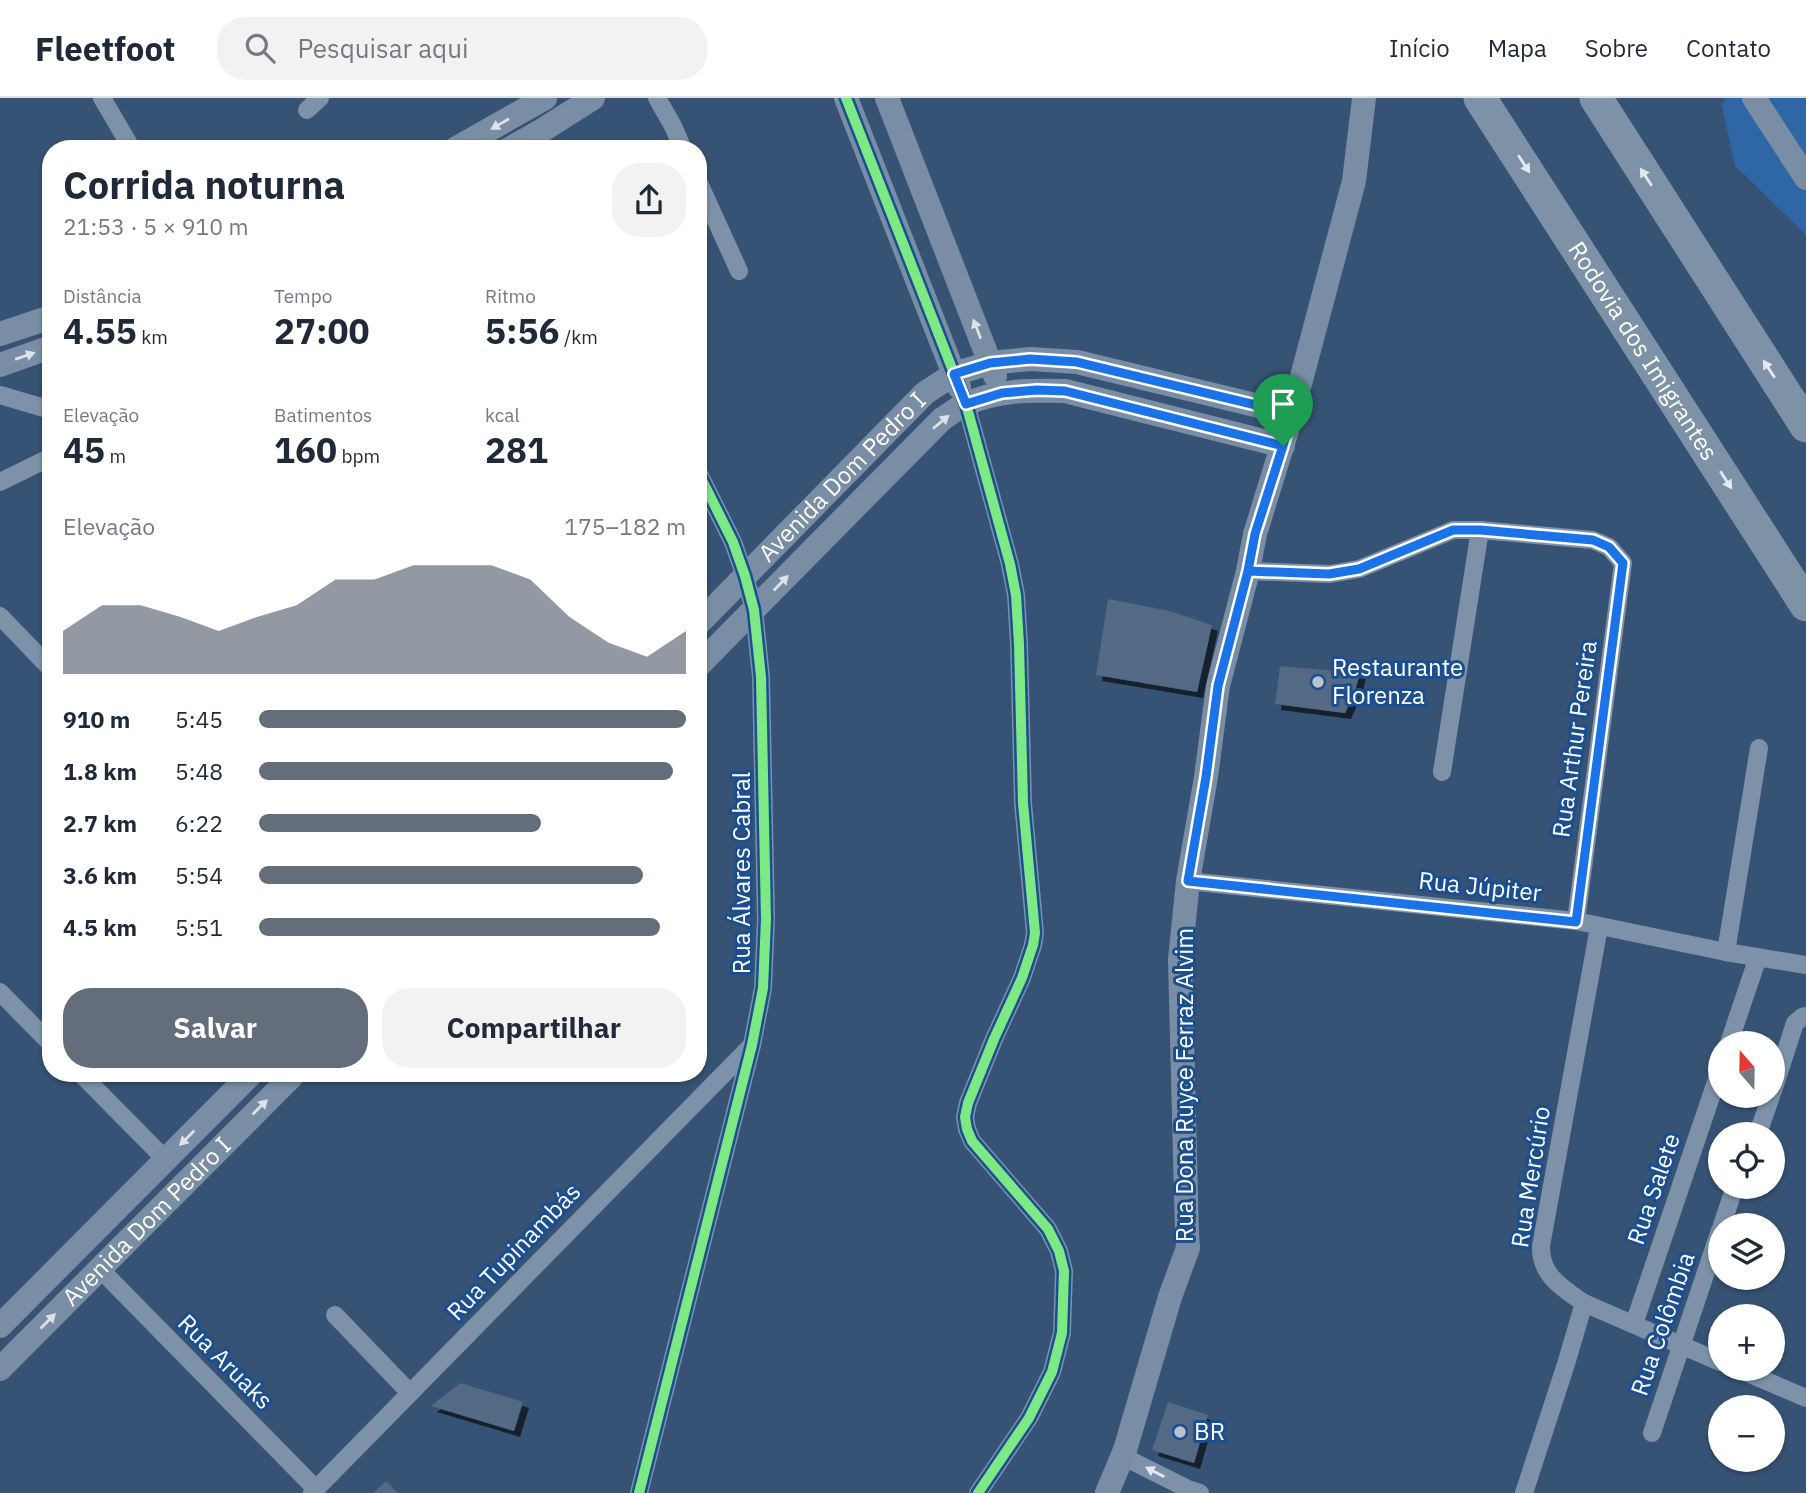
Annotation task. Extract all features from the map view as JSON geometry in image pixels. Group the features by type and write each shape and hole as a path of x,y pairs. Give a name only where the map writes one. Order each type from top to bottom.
{"highway":[{"path":"1595,98 1806,426"},
{"name":"Rodovia dos Imigrantes","path":"1483,102 1806,605"}],"street":[{"path":"102,98 127,140"},
{"path":"470,140 545,98"},
{"path":"525,140 593,98"},
{"path":"657,98 679,140"},
{"path":"846,98 966,404 1016,595 1023,803 1035,933 1021,978 989,1051 965,1116 972,1140 1048,1229 1059,1251 1064,1272 1062,1333 1052,1372 1029,1418 978,1493"},
{"path":"887,98 1002,393"},
{"name":"Rua Dona Ruyce Ferraz Alvim","path":"1107,1493 1122,1456 1170,1297 1188,1248 1180,959 1188,881 1218,686 1255,534 1293,414 1354,181 1364,98"},
{"path":"1754,98 1806,178"},
{"path":"707,201 739,271"},
{"path":"0,334 42,320"},
{"path":"0,365 42,350"},
{"name":"Avenida Dom Pedro I","path":"707,615 925,393 954,374 990,363 1030,359 1077,362 1293,414"},
{"name":"Avenida Dom Pedro I","path":"707,657 942,419 966,404 1002,393 1065,391 1283,446"},
{"path":"0,395 42,407"},
{"path":"0,482 42,461"},
{"name":"Rua Álvares Cabral","path":"639,1493 752,1045 763,988 766,919 761,677 754,610 733,542 707,490"},
{"path":"1248,571 1329,574 1359,569 1453,530 1480,530 1442,772"},
{"name":"Rua Arthur Pereira","path":"1480,530 1593,540 1609,547 1623,563 1576,922"},
{"path":"0,616 42,659"},
{"path":"1726,952 1759,748"},
{"name":"Rua Júpiter","path":"1188,881 1576,922 1806,965"},
{"name":"Rua Mercúrio","path":"1599,927 1541,1246 1543,1267 1566,1291 1584,1303 1708,1357"},
{"path":"1733,1031 1758,957"},
{"path":"0,992 42,1035"},
{"path":"1785,1053 1795,1023 1806,1016"},
{"name":"Rua Tupinambás","path":"314,1491 752,1045"},
{"path":"89,1082 166,1160"},
{"name":"Avenida Dom Pedro I","path":"0,1326 243,1082"},
{"name":"Avenida Dom Pedro I","path":"0,1369 286,1082"},
{"name":"Rua Salete","path":"1634,1324 1708,1105"},
{"name":"Rua Colômbia","path":"1652,1433 1708,1265"},
{"name":"Rua Aruaks","path":"100,1269 314,1491"},
{"path":"1524,1493 1584,1303"},
{"path":"335,1315 410,1393"},
{"path":"1766,1381 1806,1398"},
{"path":"1122,1456 1194,1491"},
{"path":"1162,1493 1194,1491"}],"shaded area":[{"path":"1725,98 1806,98 1806,235 1735,166 1722,106"}],"building":[{"path":"1108,599 1170,611 1212,625 1197,692 1096,675"},
{"name":"Restaurante Florenza","path":"1280,666 1360,673 1345,713 1275,704"},
{"path":"460,1383 523,1402 514,1431 431,1406"},
{"name":"BR","path":"1168,1402 1208,1415 1194,1463 1152,1450"},
{"path":"386,1481 398,1493 373,1493"}],"cycle path":[{"path":"846,98 966,404 1016,595 1023,803 1035,933 1022,978 994,1039 965,1117 972,1141 1048,1229 1059,1251 1064,1271 1062,1333 1052,1372 1029,1418 978,1493"},
{"path":"639,1493 752,1045 763,988 766,919 761,677 754,610 733,542 707,490"}],"place":[{"name":"Restaurante Florenza","path":"1318,682"},
{"name":"BR","path":"1180,1432"}],"route":[{"path":"1283,446 1065,391 1002,393 966,404 954,374 990,363 1030,359 1077,362 1293,414 1287,433 1255,534 1218,686 1188,881 1576,922 1623,563 1609,547 1593,540 1453,530 1359,569 1329,574 1248,571 1255,534 1283,446"}]}
